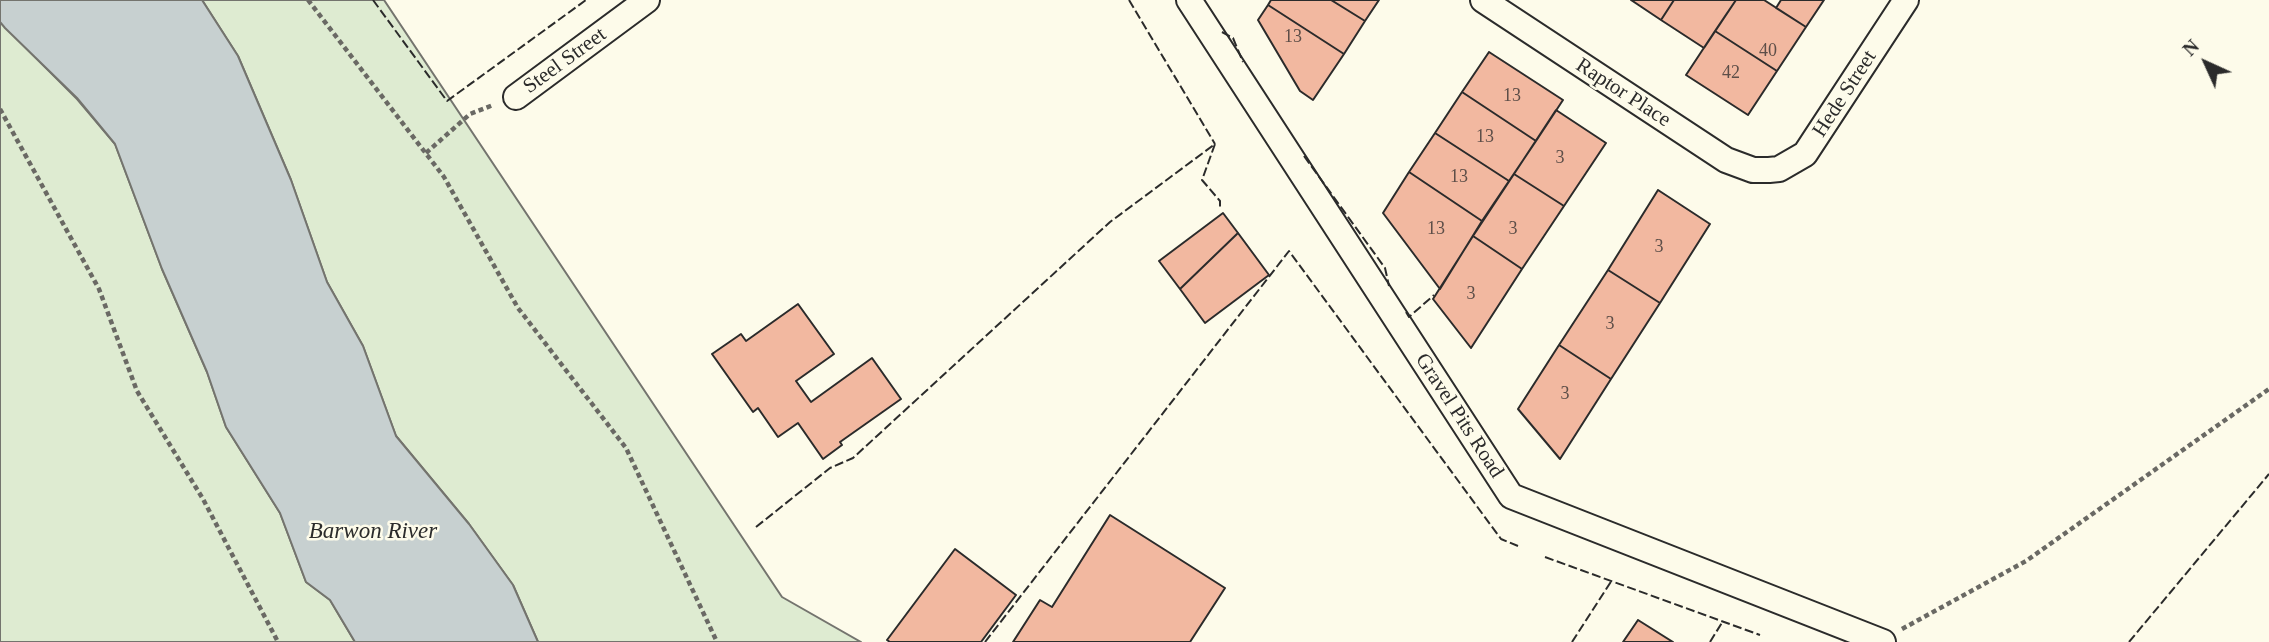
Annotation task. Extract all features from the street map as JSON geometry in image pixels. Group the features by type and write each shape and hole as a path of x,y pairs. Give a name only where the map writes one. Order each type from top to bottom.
{"street":[{"name":"Steel Street","path":"516,97 647,0"},
{"name":"Gravel Pits Road","path":"1189,0 1511,496 1882,642"},
{"name":"Raptor Place","path":"1483,0 1726,160 1752,170 1769,170"},
{"name":"Hede Street","path":"1769,170 1779,169 1805,154 1906,0"}],"path":[{"path":"308,0 444,177 518,309 626,447 718,642"},
{"path":"426,153 470,114 516,97"},
{"path":"0,109 99,289 137,391 203,499 278,642"},
{"path":"1882,642 2026,561 2269,389"}],"green space":[{"path":"202,0 384,0 782,597 861,642 538,642 513,585 469,524 396,436 363,346 327,282 291,180 238,56"},
{"path":"0,22 77,99 115,144 162,269 207,372 226,427 280,513 306,582 330,600 355,642 0,642"}],"water":[{"name":"Barwon River","path":"0,0 202,0 238,56 291,180 327,282 363,346 396,436 469,524 513,585 538,642 355,642 330,600 306,582 280,513 226,427 207,372 162,269 115,144 77,98 0,22"}],"building":[{"path":"1271,0 1331,0 1365,21 1344,54 1268,5"},
{"path":"1331,0 1379,0 1365,21"},
{"path":"1631,0 1674,0 1661,20"},
{"path":"1674,0 1736,0 1704,48 1661,20"},
{"path":"1736,0 1764,0 1806,27 1777,71 1715,31"},
{"path":"1781,0 1824,0 1806,27 1776,8"},
{"path":"1268,5 1344,54 1313,100 1300,91 1258,20"},
{"path":"1715,31 1777,71 1748,115 1686,75"},
{"path":"1489,52 1563,100 1536,141 1462,92"},
{"path":"1462,92 1536,141 1509,181 1435,133"},
{"path":"1556,110 1606,143 1564,206 1514,174"},
{"path":"1435,133 1509,181 1482,221 1409,172"},
{"path":"1409,172 1482,221 1440,289 1383,213"},
{"path":"1514,174 1564,206 1522,269 1473,236"},
{"path":"1658,190 1710,224 1660,303 1608,270"},
{"path":"1223,213 1238,233 1180,289 1159,261"},
{"path":"1238,233 1269,275 1205,323 1180,289"},
{"path":"1473,236 1522,269 1471,348 1433,299"},
{"path":"1608,270 1660,303 1611,379 1559,345"},
{"path":"798,304 834,354 796,381 811,402 872,358 901,399 840,442 842,445 823,459 798,423 778,437 758,408 753,412 712,354 741,334 746,341"},
{"path":"1559,345 1611,379 1560,459 1518,409"},
{"path":"1110,515 1225,588 1190,642 1013,642 1040,600 1052,607"},
{"path":"955,549 1016,595 981,642 887,640"},
{"path":"1638,620 1673,642 1623,642"}],"fence":[{"path":"373,0 447,101 586,0"},
{"path":"1129,0 1215,144"},
{"path":"1222,32 1233,38 1243,62"},
{"path":"1215,144 1202,180 1220,201 1220,208"},
{"path":"756,527 830,468 853,458 1110,222 1215,144"},
{"path":"1304,156 1385,268 1389,286"},
{"path":"985,642 1289,251 1501,539 1518,546"},
{"path":"1406,312 1409,317 1434,295"},
{"path":"2129,642 2269,474"},
{"path":"1545,557 1760,635"},
{"path":"1572,642 1612,580"},
{"path":"1710,642 1723,621"}]}
